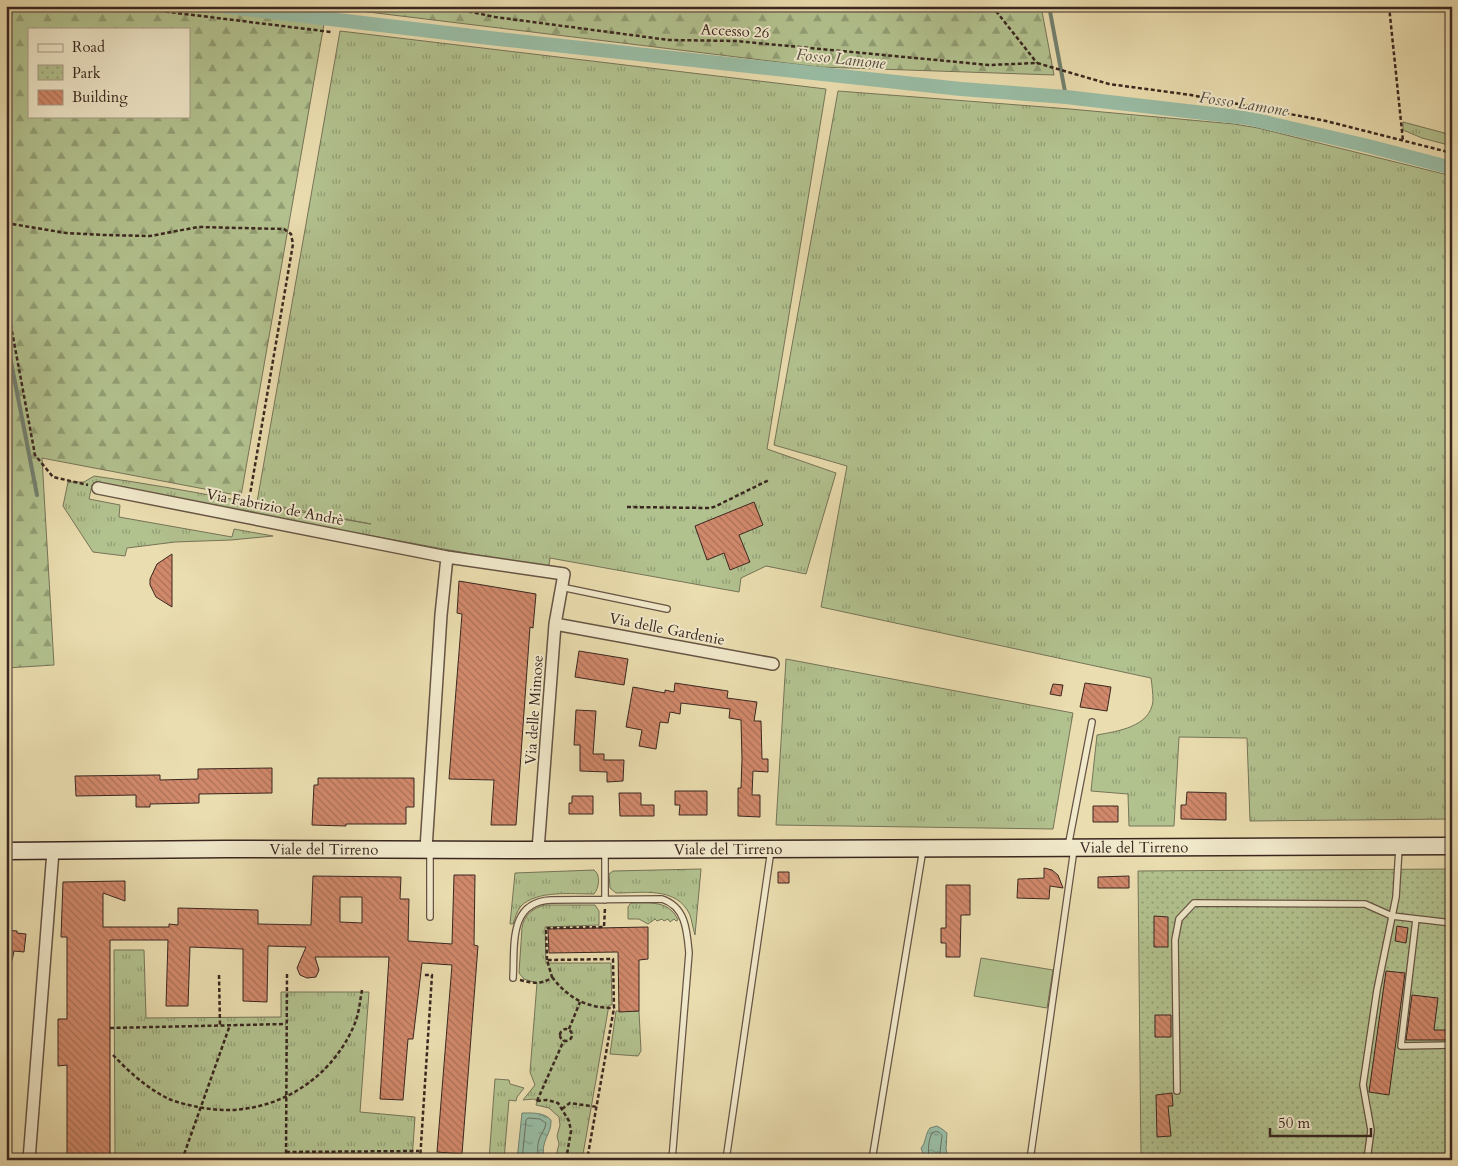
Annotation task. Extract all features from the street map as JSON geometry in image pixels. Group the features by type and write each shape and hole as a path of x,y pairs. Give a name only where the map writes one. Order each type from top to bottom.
{"main road":[{"name":"Viale del Tirreno","path":"6,851 1452,846"}],"street":[{"name":"Via Fabrizio de Andrè","path":"98,488 447,557 564,574"},
{"path":"428,849 441,615 447,557"},
{"name":"Via delle Mimose","path":"538,850 555,624 564,574"},
{"name":"Via delle Gardenie","path":"555,624 773,664"},
{"path":"28,1160 53,851"}],"lane":[{"path":"561,586 667,609"},
{"path":"1030,1160 1071,847 1092,722"},
{"path":"1367,1160 1371,1130 1363,1085 1377,990 1396,897 1399,846"},
{"path":"872,1160 923,847"},
{"path":"726,1160 771,848"},
{"path":"428,849 430,917"},
{"path":"604,849 605,900"},
{"path":"512,978 518,923 523,911 534,903 544,900 662,899 670,902 679,911 687,926 689,953 672,1160"},
{"path":"1177,1091 1175,940 1179,919 1194,903 1365,904 1392,916 1452,923"},
{"path":"1416,919 1401,1046 1452,1045"}],"path":[{"path":"120,6 330,32"},
{"name":"Accesso 26","path":"443,6 495,17 669,40 736,41 989,65 1037,63 1110,84 1191,95 1326,121 1452,153"},
{"path":"992,6 1037,63"},
{"path":"1389,6 1403,141"},
{"path":"6,223 59,232 105,235 150,236 198,227 284,229 291,234 292,244 246,516"},
{"path":"6,299 35,455 53,477 98,488"},
{"path":"627,507 714,507 768,480"},
{"path":"668,514 669,508"},
{"path":"605,900 604,927 546,928 547,960 552,977 570,996 580,1002 599,1008 614,1008"},
{"path":"547,960 613,959 614,1008 587,1160"},
{"path":"286,1160 287,972"},
{"path":"219,975 220,1026"},
{"path":"420,1160 419,1151 432,976 423,975"},
{"path":"512,978 537,983 547,981 552,977"},
{"path":"113,1055 156,1092 171,1100 200,1108 230,1112 264,1106 286,1097 309,1083 328,1066 343,1045 355,1022 362,990"},
{"path":"569,1029 580,1002"},
{"path":"110,1028 286,1024"},
{"path":"182,1160 230,1025"},
{"path":"564,1040 561,1038 561,1032 564,1029 569,1029"},
{"path":"564,1040 568,1041 572,1038 573,1034 569,1029"},
{"path":"564,1040 537,1101 552,1100 558,1103 571,1125 566,1160"},
{"path":"562,1109 570,1103 597,1107"},
{"path":"286,1152 419,1151"}],"green space":[{"path":"6,6 1041,6 1054,75 819,67 327,7 241,496 42,458 54,665 6,668"},
{"path":"340,31 826,89 767,449 836,473 806,574 766,566 741,578 739,592 550,558 549,565 543,567 92,485 89,499 120,505 119,517 232,537 234,529 273,536 175,542 127,548 125,556 93,552 63,506 68,482 84,482 94,476 371,524 257,502"},
{"path":"838,91 1234,124 1258,128 1452,176 1452,819 1250,821 1247,738 1179,737 1174,826 1129,826 1128,794 1091,791 1097,735 1132,726 1146,717 1151,710 1153,701 1151,678 821,607 847,466 774,445"},
{"path":"1403,122 1452,135 1452,146 1422,138 1403,130"},
{"path":"786,659 1073,713 1053,829 776,825"},
{"path":"701,869 695,935 690,915 677,899 658,893 616,893 610,888 609,874 613,871"},
{"path":"1452,869 1452,1160 1141,1160 1138,871"},
{"path":"594,870 598,875 598,882 594,894 555,894 536,897 521,906 513,924 510,924 515,873"},
{"path":"631,903 652,903 664,906 670,909 678,920 674,919 670,922 668,919 657,921 655,919 648,924 639,919 628,919 628,907"},
{"path":"545,905 595,905 599,911 599,925 545,927 546,963 611,963 612,1005 609,1005 582,1160 555,1160 559,1144 557,1136 560,1125 559,1117 549,1108 536,1105 537,1101 534,1099 523,1100 535,1085 530,1072 537,983 524,979 519,973 522,928 525,919 530,913"},
{"path":"114,950 144,950 146,1018 281,1017 281,992 369,992 360,1112 415,1117 412,1160 115,1160"},
{"path":"981,958 1053,970 1047,1008 974,996"},
{"path":"616,1011 639,1011 641,1051 638,1056 610,1054"},
{"path":"495,1079 509,1080 510,1084 524,1088 516,1101 509,1100 504,1160 489,1160"}],"water":[{"path":"522,1113 541,1114 551,1120 550,1130 544,1147 544,1160 517,1160"},
{"path":"937,1126 947,1133 947,1153 943,1160 925,1160 921,1148 930,1128"}],"building":[{"path":"754,502 763,525 739,535 750,562 730,570 724,553 707,560 695,526"},
{"path":"172,554 172,607 156,597 150,585 150,579 157,564"},
{"path":"459,581 536,594 533,628 530,627 516,825 491,825 494,780 449,779 462,614 457,613"},
{"path":"579,651 628,659 624,685 575,677"},
{"path":"675,683 728,691 727,698 757,702 754,721 761,721 762,759 768,759 768,772 753,771 752,795 760,795 760,817 738,816 738,788 741,788 742,759 741,720 729,718 730,709 681,703 680,714 670,712 668,723 660,722 656,749 639,746 642,730 626,727 633,687 665,693 665,690 674,692"},
{"path":"1085,683 1111,687 1107,711 1080,707"},
{"path":"1053,684 1063,685 1061,696 1050,694"},
{"path":"576,710 596,711 593,754 604,754 604,760 624,760 623,781 607,782 607,772 580,771 580,745 574,745"},
{"path":"272,768 272,793 199,794 199,803 150,804 150,807 136,807 136,795 76,796 75,776 160,775 160,780 198,779 198,769"},
{"path":"318,778 414,778 414,807 406,807 406,824 312,825 314,785 318,785"},
{"path":"675,791 707,791 707,815 679,815 680,805 675,805"},
{"path":"1187,792 1226,793 1226,820 1181,819 1181,805 1186,805"},
{"path":"619,793 641,793 641,805 654,805 654,816 620,816"},
{"path":"572,796 593,796 593,814 569,814 569,803 572,803"},
{"path":"1093,806 1118,806 1118,822 1093,822"},
{"path":"1044,868 1052,870 1058,875 1063,888 1050,886 1049,899 1017,898 1018,879 1044,878"},
{"path":"778,872 789,872 789,883 778,883"},
{"path":"454,875 475,875 474,945 478,946 462,1154 437,1152 452,965 422,963 413,1039 408,1039 403,1100 380,1099 389,957 315,957 319,970 316,977 307,978 300,975 297,968 306,947 268,946 267,1002 243,1001 243,949 190,947 188,1006 166,1006 168,940 110,940 110,1155 67,1155 67,1065 58,1066 58,1019 67,1019 67,937 61,937 63,882 125,881 125,901 103,893 103,927 169,927 169,924 178,925 178,908 258,910 258,924 311,925 313,876 401,877 400,899 409,899 408,941 452,944","holes":["340,897 362,897 362,923 340,922"]},
{"path":"1129,876 1129,888 1098,888 1098,877"},
{"path":"946,885 970,885 970,915 961,915 960,957 946,957 946,943 941,943 941,928 946,928"},
{"path":"1154,916 1168,917 1168,947 1154,947"},
{"path":"1397,926 1408,928 1406,943 1395,941"},
{"path":"648,927 648,959 639,960 639,1011 619,1012 618,952 549,953 548,929"},
{"path":"6,930 26,934 24,952 14,951 12,961 6,960"},
{"path":"1386,971 1405,973 1389,1095 1369,1092"},
{"path":"1412,995 1438,998 1434,1030 1451,1030 1451,1040 1406,1040"},
{"path":"1155,1015 1171,1015 1171,1037 1155,1037"},
{"path":"1172,1093 1173,1106 1168,1106 1171,1136 1157,1137 1156,1095"}],"waterway":[{"name":"Fosso Lamone","path":"221,6 498,39 961,89 1066,97 1247,118 1452,168"},
{"path":"1049,6 1066,97"},
{"path":"6,336 37,495"}]}
